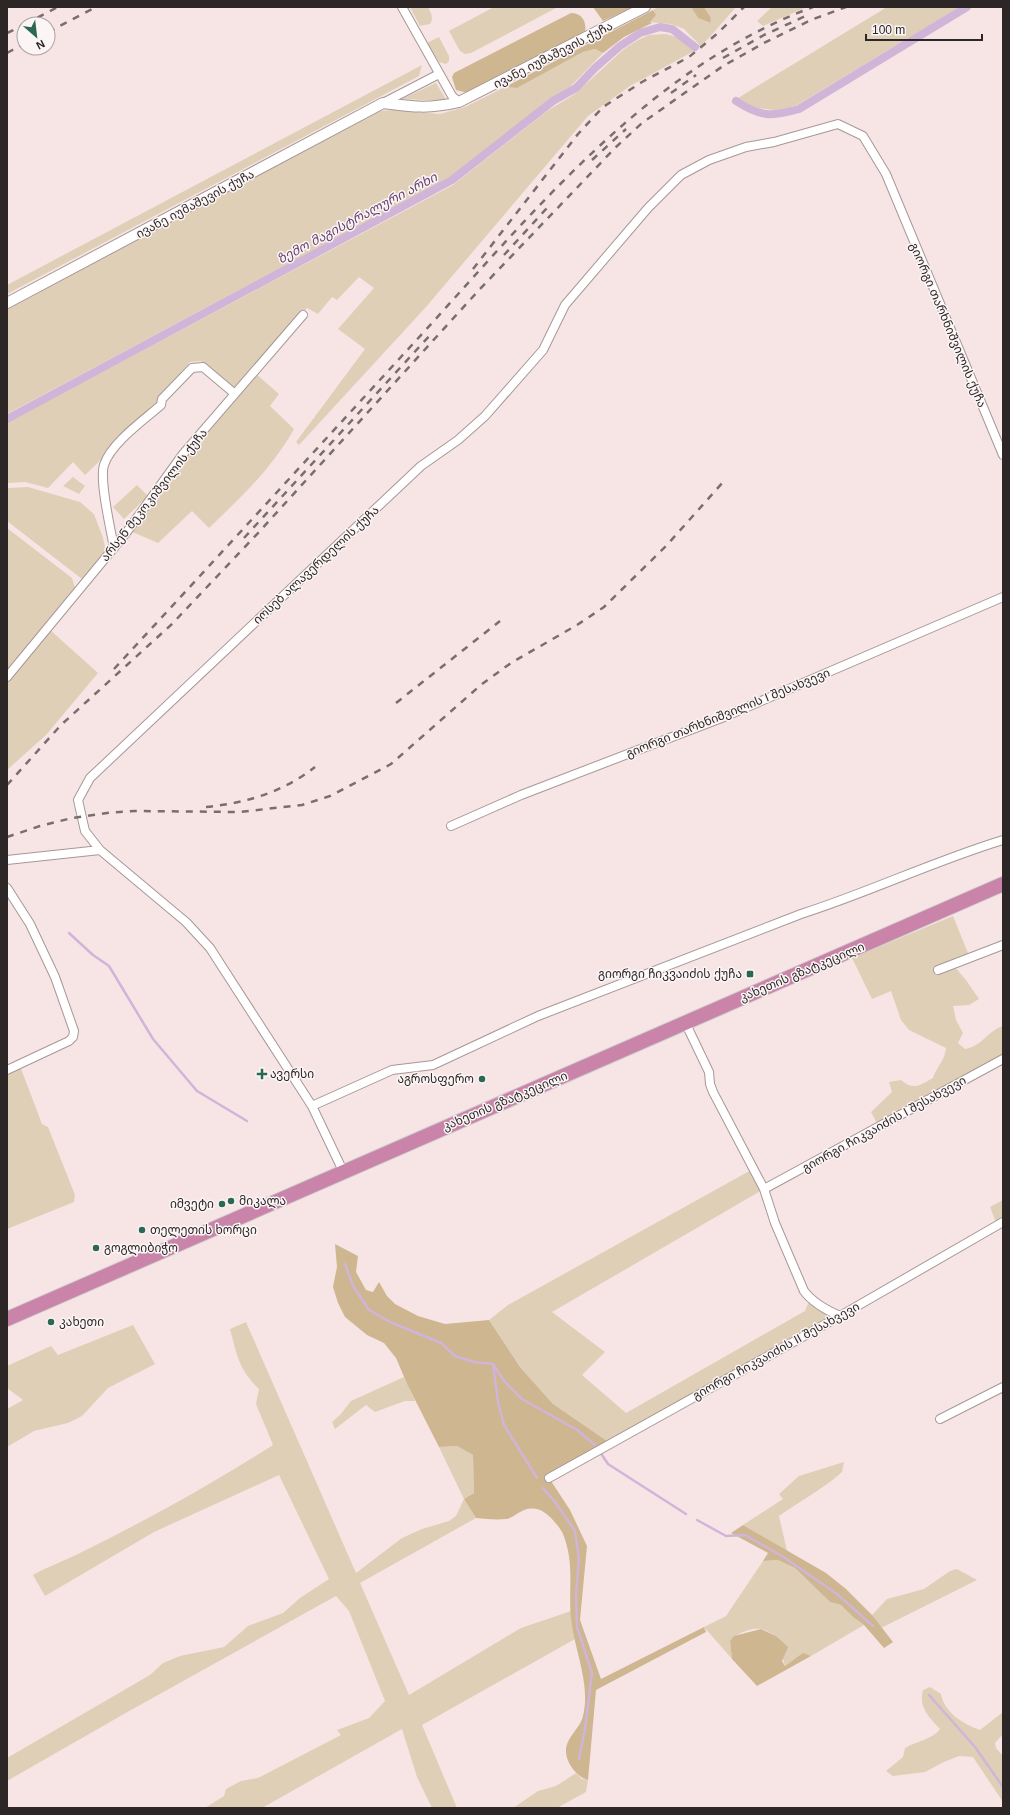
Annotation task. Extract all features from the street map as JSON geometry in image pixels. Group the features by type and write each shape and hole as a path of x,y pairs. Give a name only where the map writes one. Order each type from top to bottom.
{"highway":[{"name":"კახეთის გზატკეცილი","path":"7,1319 1003,884"}],"street":[{"path":"402,7 452,96 459,102"},
{"name":"ივანე იუმაშევის ქუჩა","path":"383,103 420,108 439,107 459,102 645,7"},
{"name":"ივანე იუმაშევის ქუჩა","path":"7,303 439,74"},
{"name":"იოსებ ალავერდელის ქუჩა","path":"343,1171 312,1106 210,948 172,909 100,850 85,831 78,800 90,778 421,466 458,440 485,416 543,350 565,305 648,208 681,175 709,160 746,147 774,142 838,124 863,136 886,174 894,195"},
{"name":"გიორგი თარხნიშვილის ქუჩა","path":"894,195 1003,455"},
{"name":"არსენ მეკოკიშვილის ქუჩა","path":"7,677 114,548 183,454 303,315"},
{"path":"114,548 105,497 103,467 116,445 161,405 162,399 192,368 203,366 235,394"},
{"name":"გიორგი თარხნიშვილის I შესახვევი","path":"451,826 521,795 724,717 1003,597"},
{"path":"312,1106 392,1070 433,1065 538,1016 801,914 840,902 969,850 1003,840"},
{"path":"7,860 100,850"},
{"path":"7,888 30,924 55,977 74,1031 73,1037 69,1041 7,1070"},
{"path":"938,970 1003,945"},
{"path":"685,1022 709,1072 710,1084 713,1092 764,1189 775,1223 804,1291 810,1299 840,1316"},
{"name":"გიორგი ჩიკვაიძის I შესახვევი","path":"764,1189 1003,1058"},
{"name":"გიორგი ჩიკვაიძის II შესახვევი","path":"548,1478 840,1316 1003,1222"},
{"path":"940,1420 1003,1387"}],"shaded area":[{"path":"410,7 428,7 432,18 430,24 420,26"},
{"path":"494,7 558,7 471,53 465,54 460,51 449,31"},
{"path":"593,7 634,7 603,21"},
{"path":"658,7 691,7 698,18 709,23 711,18 704,7 736,7 708,39 694,51 630,86 588,116 426,307 299,445 296,442 365,349 338,329 374,288 359,277 337,300 332,297 318,314 307,308 236,390 201,361 190,362 161,395 159,403 113,443 107,449 105,456 85,475 73,462 48,488 25,482 7,483 7,423 453,185 547,111 575,94 624,49 638,40 649,35 666,34 680,38 692,49 699,44 684,29 671,24 649,22 655,15 653,10"},
{"path":"691,7 704,7 711,18 710,23 698,18"},
{"path":"772,7 807,7 763,26 757,21"},
{"path":"887,7 960,7 797,105 781,111 751,107 738,98"},
{"path":"653,10 656,15 650,22 652,23 624,37 603,53 595,49 583,52 517,88 505,87"},
{"path":"571,13 581,16 585,25 585,32 468,93 456,90 452,77 454,73"},
{"path":"439,37 449,56 449,61 446,64 439,62 427,43"},
{"path":"595,49 603,53 570,87 540,107 450,177 7,414 7,309 378,111 393,110 440,114 465,107 505,87 517,88 583,52"},
{"path":"422,65 419,76 7,294 7,285"},
{"path":"436,83 447,101 402,99"},
{"path":"256,374 279,394 270,406 294,429 266,470 209,528 192,511 158,543 130,531 178,464"},
{"path":"73,477 85,486 79,494 63,486"},
{"path":"137,485 148,496 124,519 113,507"},
{"path":"28,487 80,502 94,514 103,538 105,547 104,553 82,579 7,521 7,488"},
{"path":"7,528 72,578 75,588 7,673"},
{"path":"49,629 98,673 46,735 7,770 7,683"},
{"path":"953,916 970,958 953,965 966,980 979,999 969,1005 953,1006 956,1020 963,1033 958,1043 965,1049 971,1047 981,1042 993,1031 1003,1026 1003,1059 879,1127 871,1112 892,1092 889,1082 901,1080 910,1085 917,1086 933,1078 944,1057 946,1048 909,1030 901,1020 891,991 872,999 852,958"},
{"path":"20,1066 42,1124 48,1127 75,1195 74,1202 7,1229 7,1073"},
{"path":"753,1169 764,1189 552,1312 605,1352 582,1375 626,1413 805,1311 810,1299 840,1316 610,1443 553,1404 520,1367 489,1320 508,1305"},
{"path":"1003,1200 1003,1222 997,1225 990,1207"},
{"path":"335,1244 358,1256 356,1272 366,1290 373,1292 379,1282 387,1296 395,1304 418,1316 445,1324 489,1320 520,1367 553,1404 610,1443 549,1478 570,1510 587,1546 580,1620 601,1679 704,1627 706,1632 596,1690 588,1780 576,1773 566,1756 568,1741 579,1725 583,1716 585,1691 584,1679 571,1618 570,1566 567,1545 563,1534 557,1524 547,1514 540,1510 524,1510 506,1519 476,1518 464,1499 474,1493 473,1455 457,1446 439,1447 408,1386 396,1358 384,1343 367,1335 345,1317 338,1303 333,1287 337,1267"},
{"path":"246,1322 356,1573 402,1538 422,1529 449,1521 456,1516 464,1499 476,1518 360,1583 409,1695 521,1628 571,1611 575,1639 422,1725 457,1808 432,1808 417,1777 402,1729 262,1808 205,1808 224,1796 226,1789 241,1781 258,1778 341,1735 337,1730 369,1718 385,1701 349,1611 336,1596 7,1781 7,1758 150,1675 163,1663 180,1656 224,1647 248,1626 283,1613 300,1598 329,1579 279,1475 154,1532 45,1596 33,1575 131,1527 203,1488 273,1445 256,1404 259,1389 243,1369 230,1329"},
{"path":"133,1325 155,1364 108,1388 82,1416 68,1423 34,1431 7,1447 7,1409 23,1400 7,1388 7,1366 51,1346 58,1355"},
{"path":"404,1377 415,1401 405,1401 375,1412 366,1405 335,1429 332,1422 340,1415 351,1401"},
{"path":"457,1446 473,1455 474,1493 464,1499 439,1447"},
{"path":"844,1462 842,1472 835,1478 779,1516 787,1551 743,1525 783,1499 779,1494 799,1476"},
{"path":"743,1525 826,1573 846,1589 872,1615 893,1642 884,1648 864,1625 841,1605 830,1602 795,1568 778,1560 763,1561 768,1553 731,1533"},
{"path":"778,1560 795,1568 830,1602 841,1605 864,1625 811,1656 803,1654 785,1666 776,1636 761,1629 749,1630 732,1638 730,1641 732,1659 704,1627 726,1616 763,1561"},
{"path":"957,1569 977,1580 881,1628 872,1615 887,1599 924,1589 950,1571"},
{"path":"761,1629 776,1636 788,1647 782,1661 785,1666 803,1653 811,1656 757,1686 732,1659 730,1641 734,1636"},
{"path":"930,1687 941,1694 950,1712 961,1721 980,1730 1003,1712 1003,1734 995,1743 996,1748 1003,1756 1003,1802 973,1757 959,1756 925,1772 893,1776 886,1771 903,1757 905,1748 929,1738 940,1729 923,1707 923,1690"},
{"path":"576,1773 582,1779 588,1780 586,1792 557,1808 513,1808 538,1791 556,1786"}],"waterway":[{"name":"ზემო მაგისტრალური არხი","path":"736,101 752,110 766,114 781,113 799,109 967,7"},
{"name":"ზემო მაგისტრალური არხი","path":"7,419 452,180 553,101 576,88 595,68 620,46 640,33 660,27 672,29 695,47"},
{"path":"69,933 93,955 109,966 153,1039 197,1091 247,1121"},
{"path":"345,1264 353,1286 369,1310 390,1322 441,1343 455,1356 474,1362 493,1364 504,1381 522,1399 577,1430 595,1445"},
{"path":"493,1365 498,1402 504,1425 537,1478"},
{"path":"602,1455 608,1464 686,1514"},
{"path":"543,1488 555,1502 575,1531 579,1559 576,1594 577,1627 592,1673 585,1729 579,1759"},
{"path":"697,1520 726,1536 745,1535 782,1556 837,1594 873,1626"},
{"path":"929,1695 975,1747 1003,1787"}],"railway":[{"path":"41,16 58,7"},
{"path":"56,28 96,7"},
{"path":"473,269 578,134 603,107 642,82 689,57 718,33 744,7"},
{"path":"114,669 545,199 593,152 643,108 695,69 752,34 813,7"},
{"path":"7,785 61,725 172,624 259,532 479,290 616,147 642,123 723,66 764,43 811,20 846,7"},
{"path":"723,58 764,35 810,14"},
{"path":"7,33 16,29"},
{"path":"7,53 16,48"},
{"path":"671,93 696,75"},
{"path":"592,160 626,129"},
{"path":"504,255 547,208"},
{"path":"244,538 432,333"},
{"path":"7,837 40,826 72,818 107,813 135,811 239,812 302,805 330,796 391,764 482,684 511,663 577,625 604,607 667,545 724,481"},
{"path":"396,703 500,621"},
{"path":"206,807 236,803 264,795 303,776 315,767"}],"place":[{"name":"გიორგი ჩიკვაიძის ქუჩა","path":"750,974"},
{"name":"ავერსი","path":"262,1074"},
{"name":"აგროსფერო","path":"482,1079"},
{"name":"მიკალა","path":"231,1201"},
{"name":"იმვეტი","path":"222,1204"},
{"name":"თელეთის ხორცი","path":"142,1230"},
{"name":"გოგლიბიჭო","path":"96,1248"},
{"name":"კახეთი","path":"51,1322"}]}
